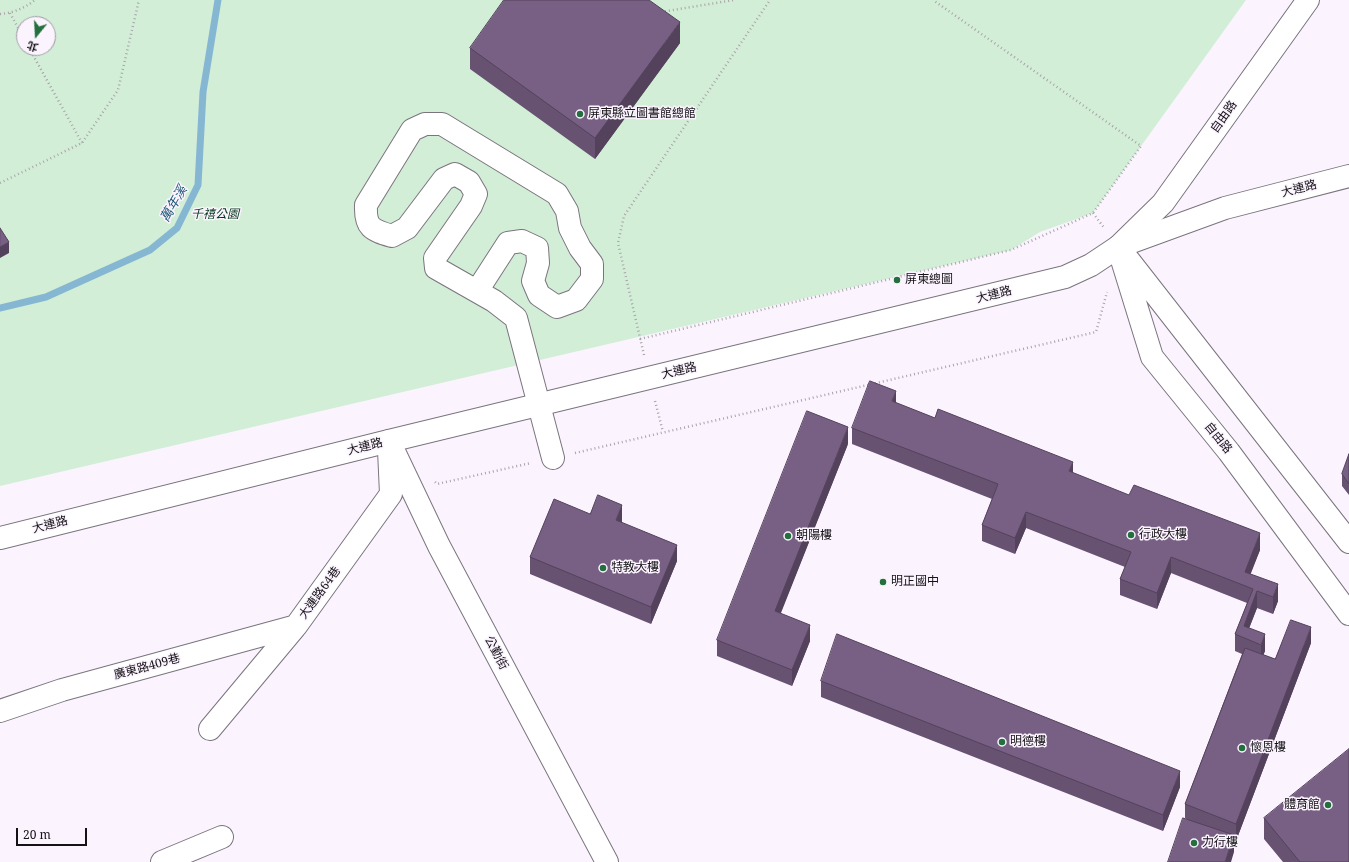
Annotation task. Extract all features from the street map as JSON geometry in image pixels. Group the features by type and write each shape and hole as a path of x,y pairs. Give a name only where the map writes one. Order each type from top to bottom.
{"street":[{"name":"自由路","path":"1308,0 1163,203 1118,247 1152,356 1229,452 1349,614"},
{"path":"477,291 508,243 522,241 537,248 538,263 533,281 539,295 557,307 576,300 592,279 592,264 580,248 570,228 567,211 557,194 442,124 425,124 412,130 366,205 366,219 374,231 392,236 407,228 444,179 455,174 469,182 476,194 471,206 435,258 436,268 494,301 516,318 553,458"},
{"name":"大連路","path":"0,538 389,441 1066,277 1091,265 1118,247 1225,208 1349,176"},
{"path":"1118,247 1349,542"},
{"name":"大連路64巷","path":"210,729 296,626 391,494 389,441"},
{"name":"公勤街","path":"389,441 439,546 607,862"},
{"name":"廣東路409巷","path":"0,712 62,690 296,626"},
{"path":"162,862 222,837"}],"path":[{"path":"0,14 10,13 29,5 35,0"},
{"path":"0,183 82,143 118,90 139,0"},
{"path":"656,12 734,0"},
{"path":"662,432 618,243 624,216 770,0"},
{"path":"640,339 1011,250 1093,213 1141,146 933,0"},
{"path":"10,13 16,24"},
{"path":"33,56 82,143"},
{"path":"1093,213 1118,247"},
{"path":"432,481 437,484 553,458 1096,332 1108,286"}],"green space":[{"name":"千禧公園","path":"0,0 1246,0 1093,213 1040,232 1011,250 0,486"}],"building":[{"name":"屏東縣立圖書館總館","path":"504,0 649,0 680,22 595,138 470,48"},
{"path":"0,228 9,242 0,247"},
{"name":"行政大樓","path":"870,381 896,391 892,401 935,418 938,409 1073,462 1069,471 1129,495 1134,485 1260,533 1245,572 1278,584 1273,597 1257,591 1244,626 1265,634 1261,645 1235,634 1253,589 1171,557 1157,593 1120,579 1131,552 1026,512 1015,538 982,525 998,484 852,428"},
{"name":"朝陽樓","path":"807,411 848,427 775,611 810,625 792,670 717,640"},
{"path":"1349,454 1349,484 1342,474"},
{"name":"特教大樓","path":"598,495 622,505 616,520 677,545 651,607 530,557 554,499 590,514"},
{"name":"懷恩樓","path":"1291,620 1311,627 1236,824 1185,804 1245,648 1275,659"},
{"name":"明德樓","path":"837,634 1180,771 1163,815 821,681"},
{"name":"體育館","path":"1349,749 1349,862 1300,862 1264,818"},
{"path":"1183,818 1234,835 1225,862 1168,862"}],"waterway":[{"name":"萬年溪","path":"0,308 46,297 150,250 177,228 198,185 203,92 218,0"}],"place":[{"name":"屏東縣立圖書館總館","path":"580,114"},
{"name":"屏東總圖","path":"897,280"},
{"name":"行政大樓","path":"1131,535"},
{"name":"朝陽樓","path":"788,536"},
{"name":"特教大樓","path":"603,568"},
{"name":"明正國中","path":"883,582"},
{"name":"明德樓","path":"1002,742"},
{"name":"懷恩樓","path":"1242,748"},
{"name":"體育館","path":"1328,805"},
{"name":"力行樓","path":"1194,843"}]}
